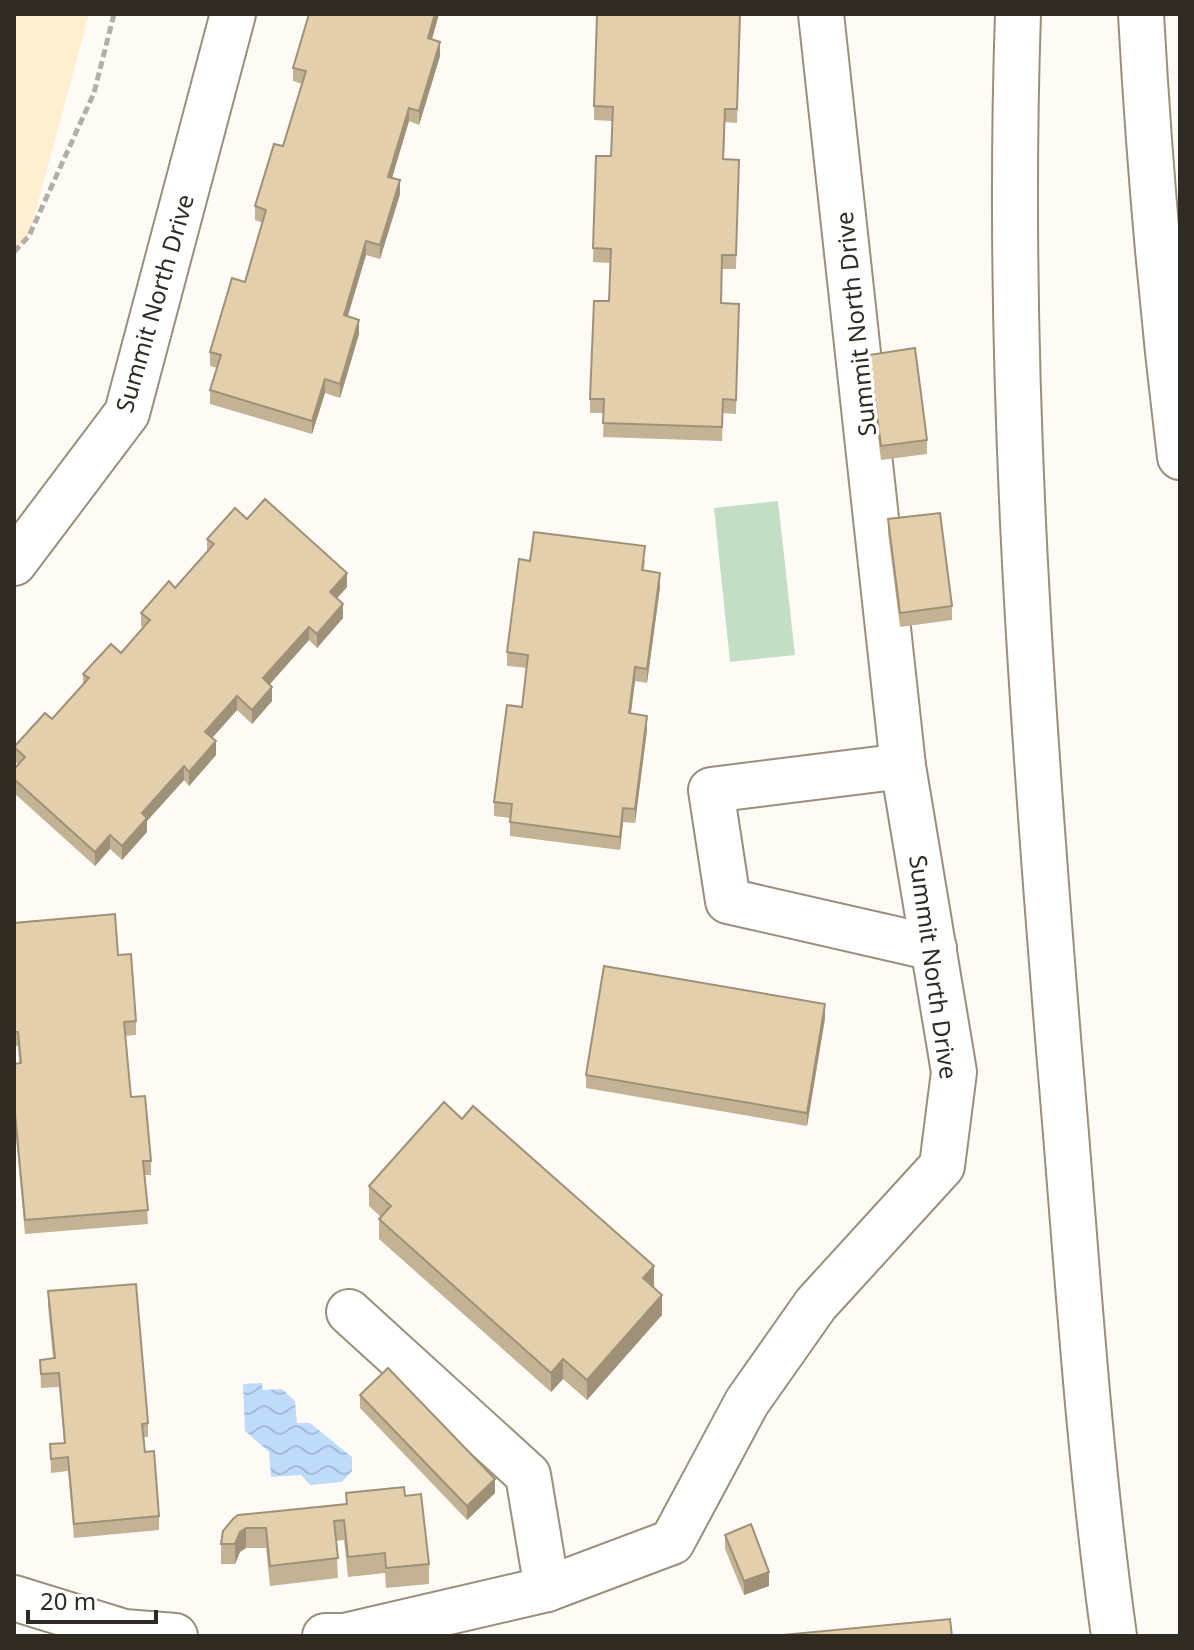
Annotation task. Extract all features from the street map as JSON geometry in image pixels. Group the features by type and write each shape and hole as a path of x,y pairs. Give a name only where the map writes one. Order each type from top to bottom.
{"main road":[{"name":"Summit North Drive","path":"14,563 127,413 233,14"},
{"name":"Summit North Drive","path":"325,1636 345,1636 547,1589 672,1542 747,1402 816,1304 942,1166 954,1072 903,766 821,14"},
{"path":"1018,14 1014,205 1018,387 1028,600 1045,881 1093,1450 1114,1636"},
{"path":"1141,14 1146,107 1180,457"},
{"path":"903,766 711,790 728,901 934,948"},
{"path":"349,1312 528,1475 547,1589"},
{"path":"14,1598 124,1632 175,1636"}],"path":[{"path":"14,252 29,236 94,93 114,14"}],"shaded area":[{"path":"14,14 89,14 29,236 14,250"}],"green space":[{"path":"778,501 795,655 730,662 714,508"}],"water":[{"path":"262,1383 263,1390 282,1389 295,1401 297,1423 310,1423 352,1457 352,1471 342,1482 310,1485 301,1475 271,1477 269,1452 245,1431 243,1384"}],"building":[{"path":"309,14 435,14 428,38 440,42 419,111 409,108 388,177 400,180 380,245 366,241 344,315 359,320 340,384 325,379 312,421 210,390 221,355 210,352 232,278 245,282 266,210 255,206 274,144 283,146 306,71 293,68"},
{"path":"597,14 740,14 737,109 725,109 723,159 739,160 736,255 722,255 721,303 739,304 736,400 723,399 722,427 603,423 604,399 590,399 594,301 609,301 611,249 593,248 596,156 611,156 613,107 594,106"},
{"path":"915,348 927,440 881,446 869,355"},
{"path":"265,499 347,573 330,592 343,604 317,634 309,627 263,678 272,687 252,710 237,696 205,732 216,741 189,772 184,766 142,813 147,818 122,846 110,835 95,852 14,779 14,769 25,757 14,747 45,713 52,719 89,678 83,674 111,644 121,653 150,620 141,613 169,581 175,588 214,544 207,539 235,508 247,519"},
{"path":"940,513 952,606 900,613 888,519"},
{"path":"534,532 645,546 642,570 660,573 647,669 635,667 629,713 647,716 635,809 623,808 620,837 510,822 512,804 494,802 507,705 522,707 528,655 507,652 519,559 530,561"},
{"path":"115,914 118,955 131,954 136,1021 124,1022 131,1097 145,1096 151,1161 143,1161 148,1210 25,1220 14,1103 14,1064 21,1063 18,1032 14,1032 14,923"},
{"path":"604,966 825,1004 807,1113 586,1075"},
{"path":"444,1102 462,1119 473,1106 654,1266 643,1278 662,1295 587,1380 563,1359 551,1373 379,1219 391,1206 369,1186"},
{"path":"136,1284 148,1423 142,1424 145,1452 154,1451 159,1516 74,1524 68,1457 51,1459 50,1444 65,1443 59,1373 41,1374 40,1360 55,1358 48,1291"},
{"path":"388,1368 495,1479 467,1506 360,1395"},
{"path":"404,1487 405,1496 421,1494 429,1564 386,1568 385,1553 348,1557 344,1520 334,1521 338,1558 270,1566 266,1528 246,1528 240,1532 235,1544 221,1544 223,1531 238,1515 347,1504 346,1493"},
{"path":"751,1524 769,1572 744,1581 725,1535"},
{"path":"950,1619 952,1636 772,1636"}]}
